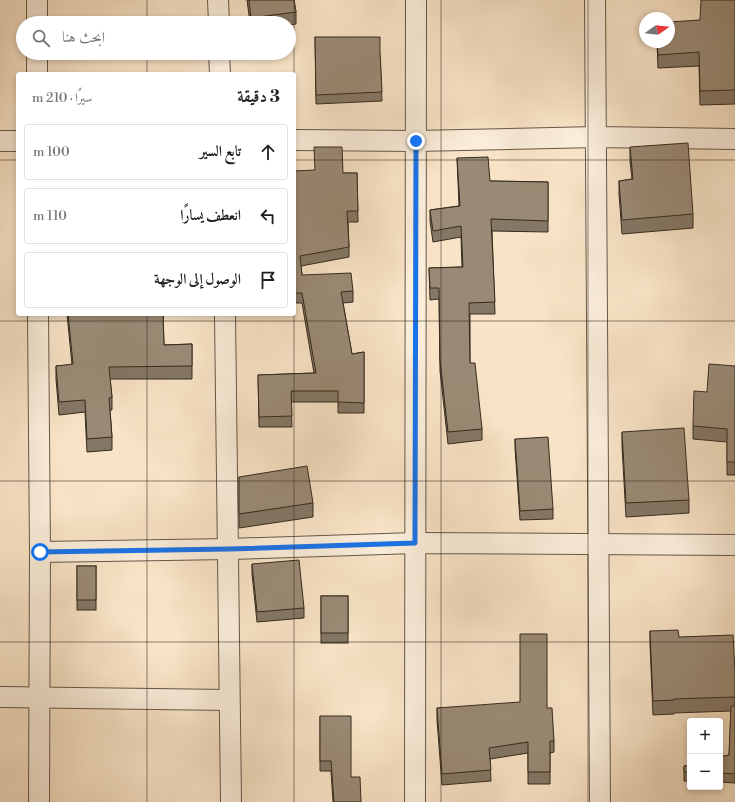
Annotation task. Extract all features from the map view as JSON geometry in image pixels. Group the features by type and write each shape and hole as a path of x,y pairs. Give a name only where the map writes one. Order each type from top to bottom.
{"street":[{"path":"36,0 37,16"},
{"path":"218,0 218,16"},
{"path":"415,802 416,0"},
{"path":"595,0 600,802"},
{"path":"37,60 37,72"},
{"path":"219,60 220,72"},
{"path":"296,140 416,141 596,137 735,139"},
{"path":"0,141 16,141"},
{"path":"38,316 40,552 39,802"},
{"path":"225,316 231,802"},
{"path":"40,552 229,549 415,543 735,545"},
{"path":"0,697 229,700"}],"building":[{"path":"249,0 294,0 296,12 266,16 251,16"},
{"path":"701,0 735,0 735,90 700,91 699,52 658,55 657,48 675,48 675,22 700,20"},
{"path":"315,37 380,37 382,92 316,95"},
{"path":"688,143 693,214 622,220 619,181 633,179 630,147"},
{"path":"314,147 342,147 343,173 357,173 358,211 347,211 349,247 300,256 302,275 351,273 353,291 341,292 352,354 364,352 364,403 338,402 338,391 291,391 292,416 259,417 258,375 316,373 302,293 296,293 296,171 315,170"},
{"path":"488,157 490,181 548,182 548,221 491,219 495,302 469,303 470,363 475,363 482,429 448,432 440,360 439,288 430,288 429,268 463,267 461,226 433,231 430,210 460,206 457,158"},
{"path":"68,316 163,316 164,345 192,344 192,366 109,367 112,397 109,398 112,437 87,439 85,400 59,402 56,366 73,364"},
{"path":"709,364 735,366 735,462 727,462 727,429 693,426 694,391 707,392"},
{"path":"684,428 689,500 626,503 622,432"},
{"path":"548,437 553,509 520,511 515,439"},
{"path":"307,466 313,503 239,514 239,477"},
{"path":"299,560 304,608 257,612 252,564"},
{"path":"77,566 96,566 96,600 77,600"},
{"path":"321,596 348,596 348,633 321,633"},
{"path":"678,630 679,637 733,635 735,697 653,701 650,631"},
{"path":"520,634 547,634 547,708 552,708 554,741 550,741 550,772 528,772 528,742 489,748 491,770 442,774 437,708 520,702"},
{"path":"731,706 735,706 735,774 723,773 723,756 729,755"},
{"path":"320,716 351,716 351,777 360,777 361,802 334,802 331,761 320,761"},
{"path":"684,766 687,766 687,772 684,772"}],"route":[{"path":"40,552 229,549 415,543 416,141"}]}
